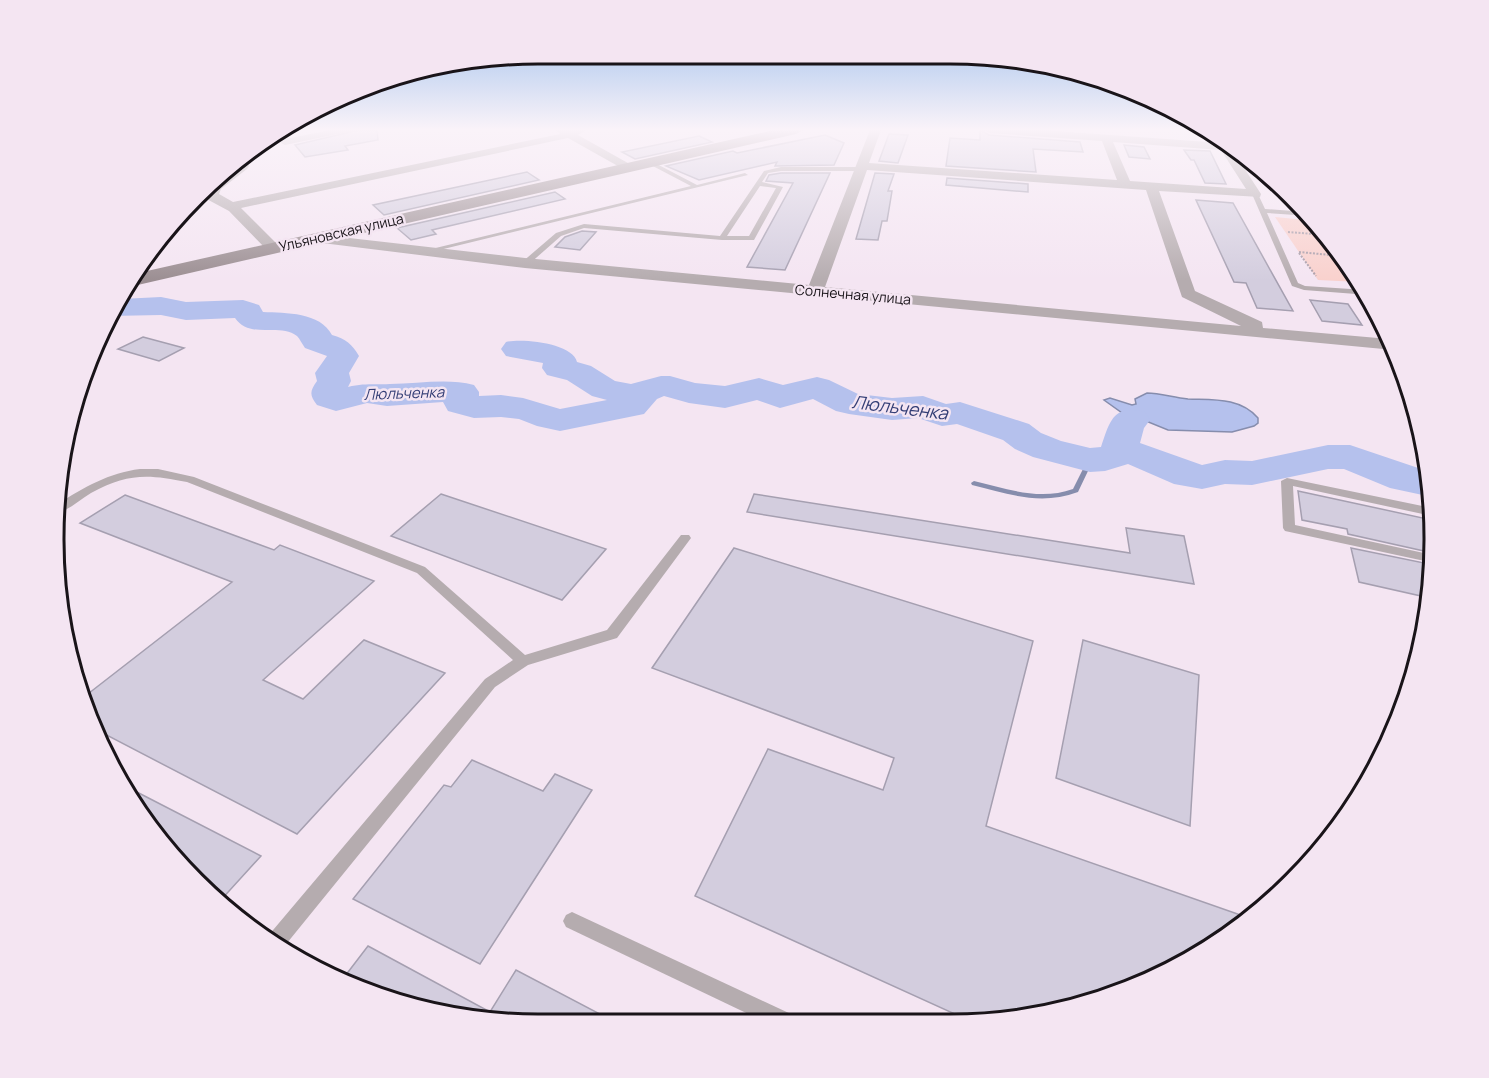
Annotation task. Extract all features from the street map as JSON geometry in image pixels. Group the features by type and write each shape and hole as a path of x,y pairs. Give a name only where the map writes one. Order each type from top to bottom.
{"main road":[{"name":"Ульяновская улица","path":"142,279 570,180"}],"street":[{"path":"231,206 349,180"},
{"path":"815,291 856,180"},
{"path":"1064,180 1255,194"},
{"path":"1246,180 1255,194"},
{"path":"1151,186 1188,294 1278,334"},
{"path":"211,196 231,206 249,221 273,248"},
{"name":"Солнечная улица","path":"314,238 525,263 1382,344"}],"lane":[{"path":"684,180 697,187"},
{"path":"422,252 724,180"},
{"path":"722,238 761,180"},
{"path":"525,263 559,232 572,227 751,238 780,187 760,183"},
{"path":"1255,194 1295,284 1304,288 1355,292"},
{"path":"1263,211 1295,213"},
{"path":"66,504 91,488 122,476 151,472 190,479 421,570 523,661"},
{"path":"1423,510 1287,481 1289,528 1423,557"},
{"path":"280,937 490,683 523,661 612,634 685,538"},
{"path":"572,921 769,1014"}],"path":[{"path":"1289,238 1285,231 1313,234"},
{"path":"1294,245 1318,280"},
{"path":"1280,250 1330,255"}],"shaded area":[{"path":"1275,217 1301,220 1349,282 1318,280"}],"water":[{"path":"1147,393 1234,403 1251,411 1258,418 1258,423 1232,432 1168,430 1146,421 1132,420 1104,400 1110,398 1132,405 1136,404 1135,399"}],"building":[{"path":"488,180 538,180 384,215 373,205"},
{"path":"827,180 785,270 747,267 793,183 766,181"},
{"path":"873,180 892,180 888,191 892,191 887,221 882,221 878,240 856,239"},
{"path":"947,180 1028,184 1028,192 946,185"},
{"path":"1204,180 1224,180 1226,184 1205,183"},
{"path":"555,192 565,199 432,230 436,234 411,240 397,228"},
{"path":"1196,200 1233,203 1293,311 1257,308 1246,283 1234,282"},
{"path":"582,231 596,232 580,250 555,247 565,237"},
{"path":"1310,300 1348,304 1362,325 1322,321"},
{"path":"143,337 184,348 159,361 118,349"},
{"path":"1298,491 1423,518 1424,551 1348,534 1347,529 1302,520"},
{"path":"441,494 606,549 562,600 391,536"},
{"path":"754,494 1130,553 1126,528 1184,536 1194,584 747,512"},
{"path":"125,495 274,550 280,545 374,581 263,680 303,699 364,640 445,673 297,834 107,735 90,692 232,582 80,523"},
{"path":"734,548 1033,641 986,826 1239,915 1214,934 1160,965 1103,988 1043,1004 954,1014 695,896 768,749 883,790 894,758 652,668"},
{"path":"1351,548 1423,563 1420,596 1359,582"},
{"path":"1083,640 1199,675 1190,826 1056,778"},
{"path":"472,760 543,791 555,774 592,790 480,964 353,899 444,785 451,787"},
{"path":"138,792 261,856 225,895 182,852"},
{"path":"368,946 486,1010 416,997 347,973"},
{"path":"516,970 600,1014 539,1014 491,1010"}],"waterway":[{"name":"Люльченка","path":"125,308 161,306 186,311 243,309 248,311 250,318 255,321 294,322 316,334 316,341 339,349 341,352 343,356 332,373 334,381 328,391 329,398 336,400 367,393 387,395 458,391 462,392 461,403 470,406 523,409 550,419 560,420 631,406 642,395"},
{"name":"Люльченка","path":"517,349 552,355 561,360 559,368 579,373 604,389 633,395 661,386 670,386 689,393 725,397 759,388 780,397 817,387 849,403 892,409 923,407 942,415 960,413 1016,432 1028,441 1047,449 1090,460 1105,459 1118,454 1127,424 1132,420"},
{"name":"Люльченка","path":"1119,451 1136,453 1188,475 1202,477 1225,472 1252,473 1328,457 1350,457 1404,479 1421,483"},
{"path":"974,483 1039,497 1064,495 1076,490 1085,470 1097,460"}]}
